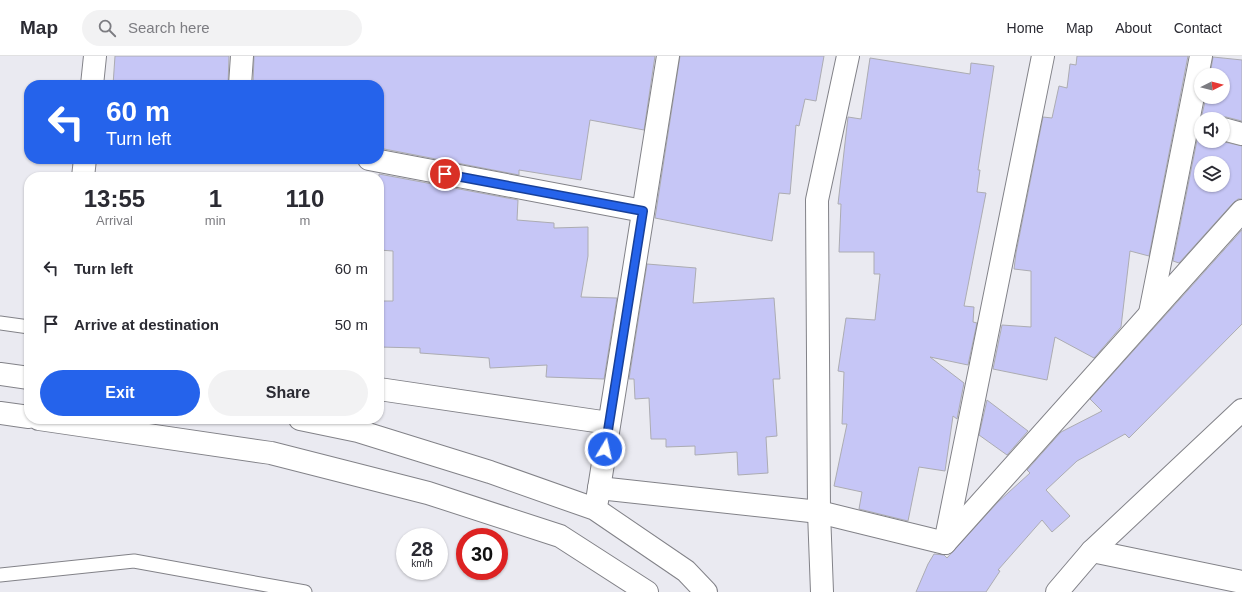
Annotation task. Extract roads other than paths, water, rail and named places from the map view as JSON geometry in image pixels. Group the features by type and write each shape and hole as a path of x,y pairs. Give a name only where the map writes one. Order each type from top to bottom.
{"street":[{"path":"93,80 95,56"},
{"path":"240,80 242,56"},
{"path":"595,509 668,56"},
{"path":"822,592 819,512 817,200 848,56"},
{"path":"945,543 1044,56"},
{"path":"1196,112 1201,56"},
{"path":"1150,313 1194,126"},
{"path":"1230,131 1242,134"},
{"path":"384,162 643,211"},
{"path":"945,543 1242,211"},
{"path":"0,374 24,377"},
{"path":"384,390 609,423"},
{"path":"1057,592 1092,551 1242,410"},
{"path":"0,413 24,417"},
{"path":"73,424 271,453 428,493 560,536 647,592"},
{"path":"323,424 365,433 490,472 595,509 686,571 706,592"},
{"path":"599,488 819,512 945,543"},
{"path":"1092,551 1242,582"}],"lane":[{"path":"0,323 24,326"},
{"path":"0,575 134,561 305,592"},
{"path":"236,592 244,581"}]}
